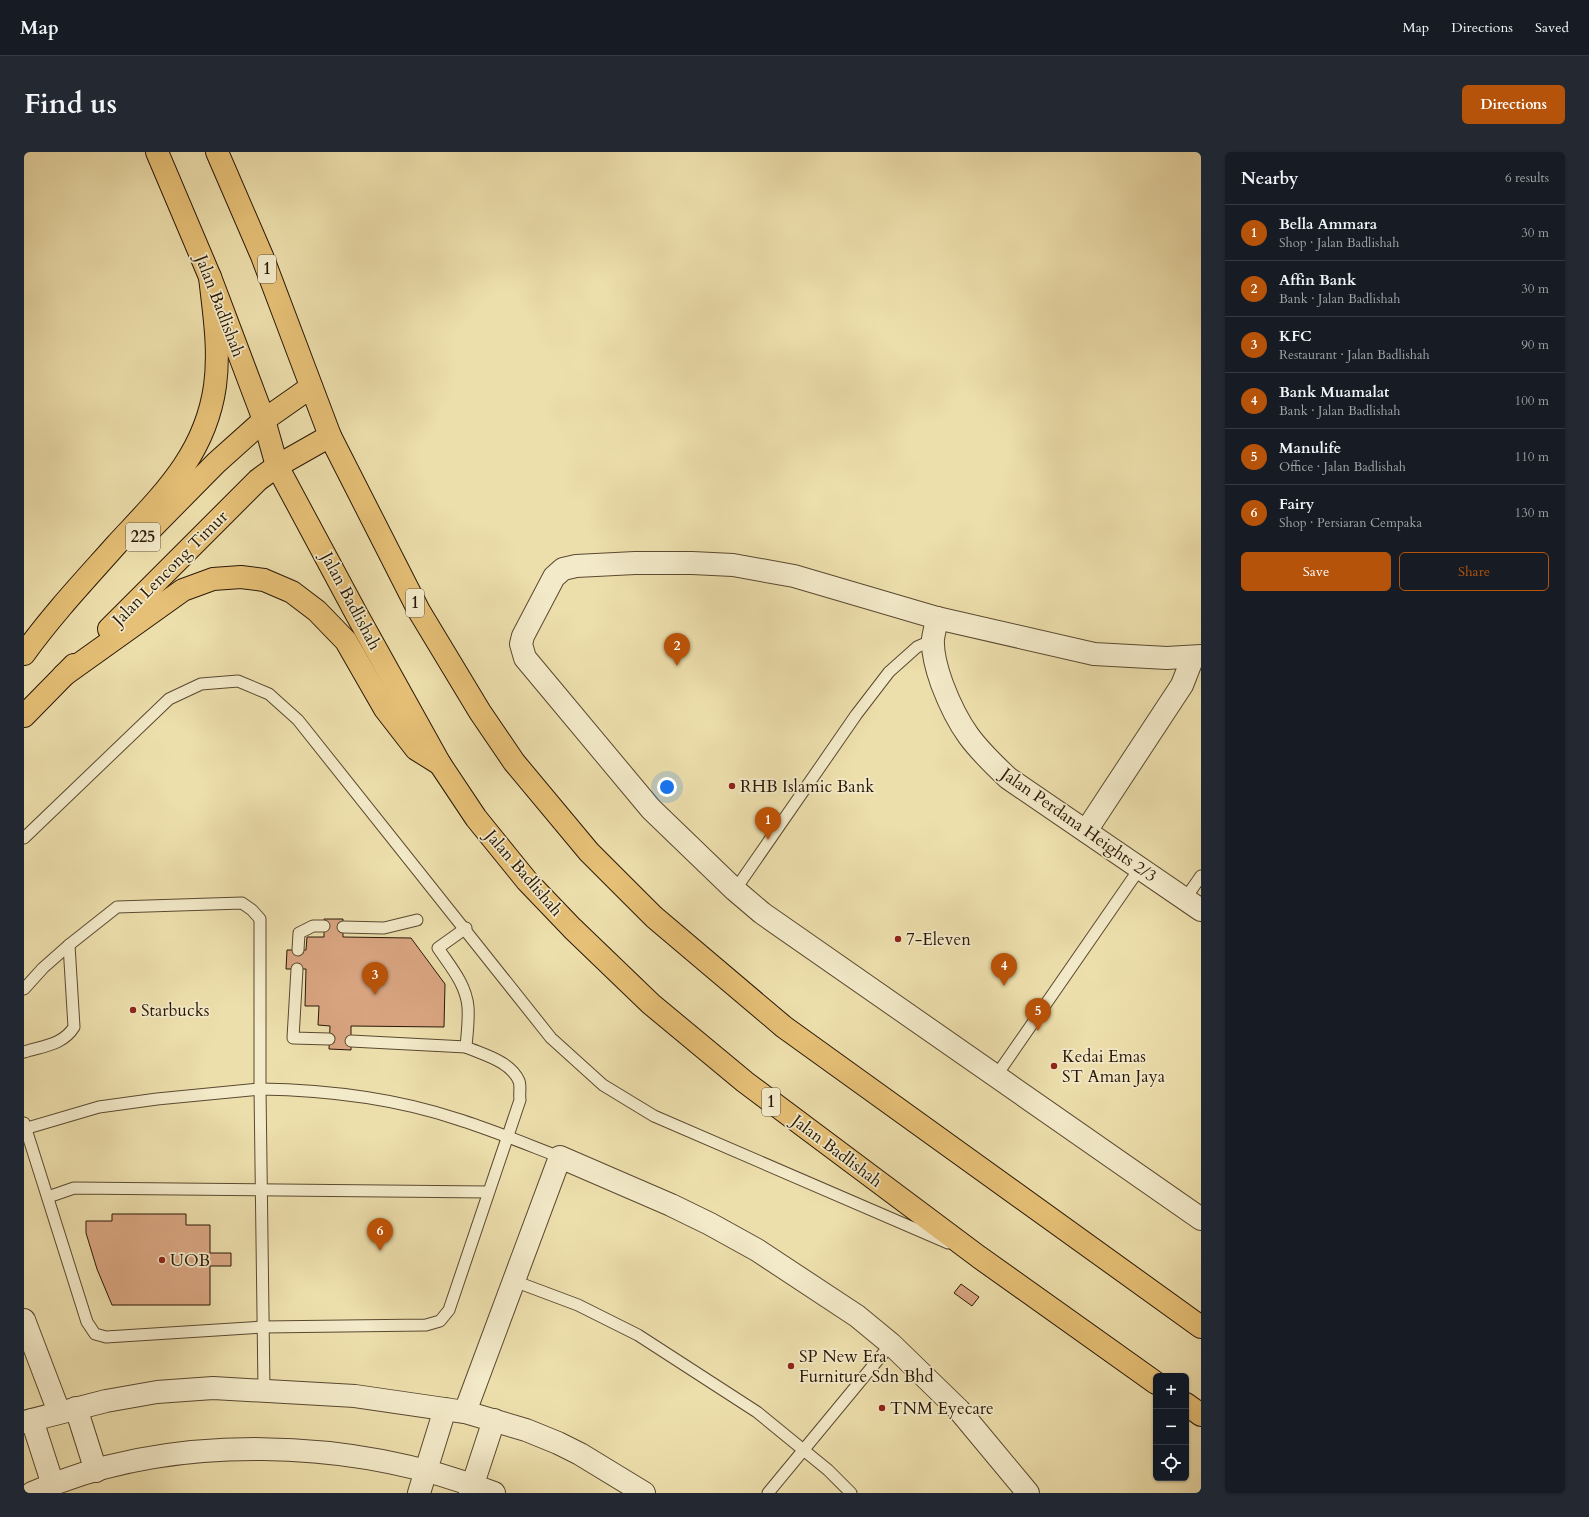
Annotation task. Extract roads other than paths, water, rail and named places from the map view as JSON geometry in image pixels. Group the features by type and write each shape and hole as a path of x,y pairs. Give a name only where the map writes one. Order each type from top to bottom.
{"main road":[{"name":"Jalan Badlishah","path":"158,152 210,277 264,420 277,466 357,615 440,764 476,818 527,881 572,928 651,1004 744,1082 979,1257 1153,1381"},
{"name":"1","path":"217,152 262,256 330,436 419,611 480,712 524,774 589,852 623,887 686,946 784,1027 1201,1327"},
{"path":"24,654 50,619 173,483 195,448 207,418 215,386 217,343 210,277"},
{"name":"225","path":"24,657 216,463 264,420 311,387"},
{"name":"Jalan Lencong Timur","path":"24,716 258,480 277,466 330,436"},
{"path":"64,675 183,590 213,579 241,577 264,580 292,592 317,611 346,641 385,709 416,749 440,764"},
{"path":"1189,1406 1201,1415"}],"street":[{"path":"1197,657 1167,658 1094,654 937,618 794,576 733,565 635,563 584,566 563,569 554,577 521,644 525,658 651,809 735,890 762,913 1201,1219"},
{"name":"Jalan Perdana Heights 2/3","path":"937,618 933,640 935,666 951,710 964,732 980,752 1008,778 1193,905"},
{"path":"1086,831 1182,685 1197,657"},
{"path":"419,1493 426,1472 514,1281 560,1157 671,1205 757,1250 856,1316 891,1344 959,1410 1028,1493"},
{"path":"24,1320 96,1471"},
{"path":"62,1486 28,1421 67,1410 158,1392 213,1388 355,1396 455,1410 494,1420 558,1443 625,1480 644,1493"},
{"path":"471,1489 494,1420"},
{"path":"32,1493 62,1486 96,1471 177,1454 236,1449 328,1453 372,1459 426,1472 471,1489 494,1493"}],"lane":[{"path":"735,890 856,715 889,672 917,647 933,640"},
{"path":"24,838 169,699 201,684 238,681 269,694 298,720 466,928 551,1038 603,1085 654,1116 979,1257"},
{"path":"996,1076 1140,868"},
{"path":"1193,905 1201,876"},
{"path":"24,989 43,968 69,945 117,907 242,903 252,910 260,920 262,1328 264,1390"},
{"path":"343,927 384,928 417,920"},
{"path":"298,950 299,933 313,926 324,926"},
{"path":"466,928 438,948 458,979 465,993 468,1007 466,1048"},
{"path":"24,1052 63,1040 68,1036 74,1027 69,945"},
{"path":"297,969 293,1038 329,1039"},
{"path":"351,1041 466,1048 494,1059 509,1067 519,1081 520,1100 507,1137 488,1192 449,1310 440,1321 426,1325 262,1328 106,1338 95,1334 87,1322 25,1127 99,1107 157,1099 260,1089 347,1094 392,1102 456,1119 507,1137 560,1157"},
{"path":"48,1197 74,1188 488,1192"},
{"path":"514,1281 578,1305 638,1335 757,1412 828,1470 851,1493"},
{"path":"768,1493 891,1344"}],"place":[{"name":"Affin Bank","path":"677,666"},
{"name":"RHB Islamic Bank","path":"732,786"},
{"name":"Bella Ammara","path":"768,840"},
{"name":"7-Eleven","path":"898,939"},
{"name":"Bank Muamalat","path":"1004,986"},
{"name":"KFC","path":"375,995"},
{"name":"Starbucks","path":"133,1010"},
{"name":"Manulife","path":"1038,1031"},
{"name":"Kedai Emas ST Aman Jaya","path":"1054,1066"},
{"name":"Fairy","path":"380,1251"},
{"name":"UOB","path":"162,1260"},
{"name":"SP New Era Furniture Sdn Bhd","path":"791,1366"},
{"name":"TNM Eyecare","path":"882,1408"}]}
